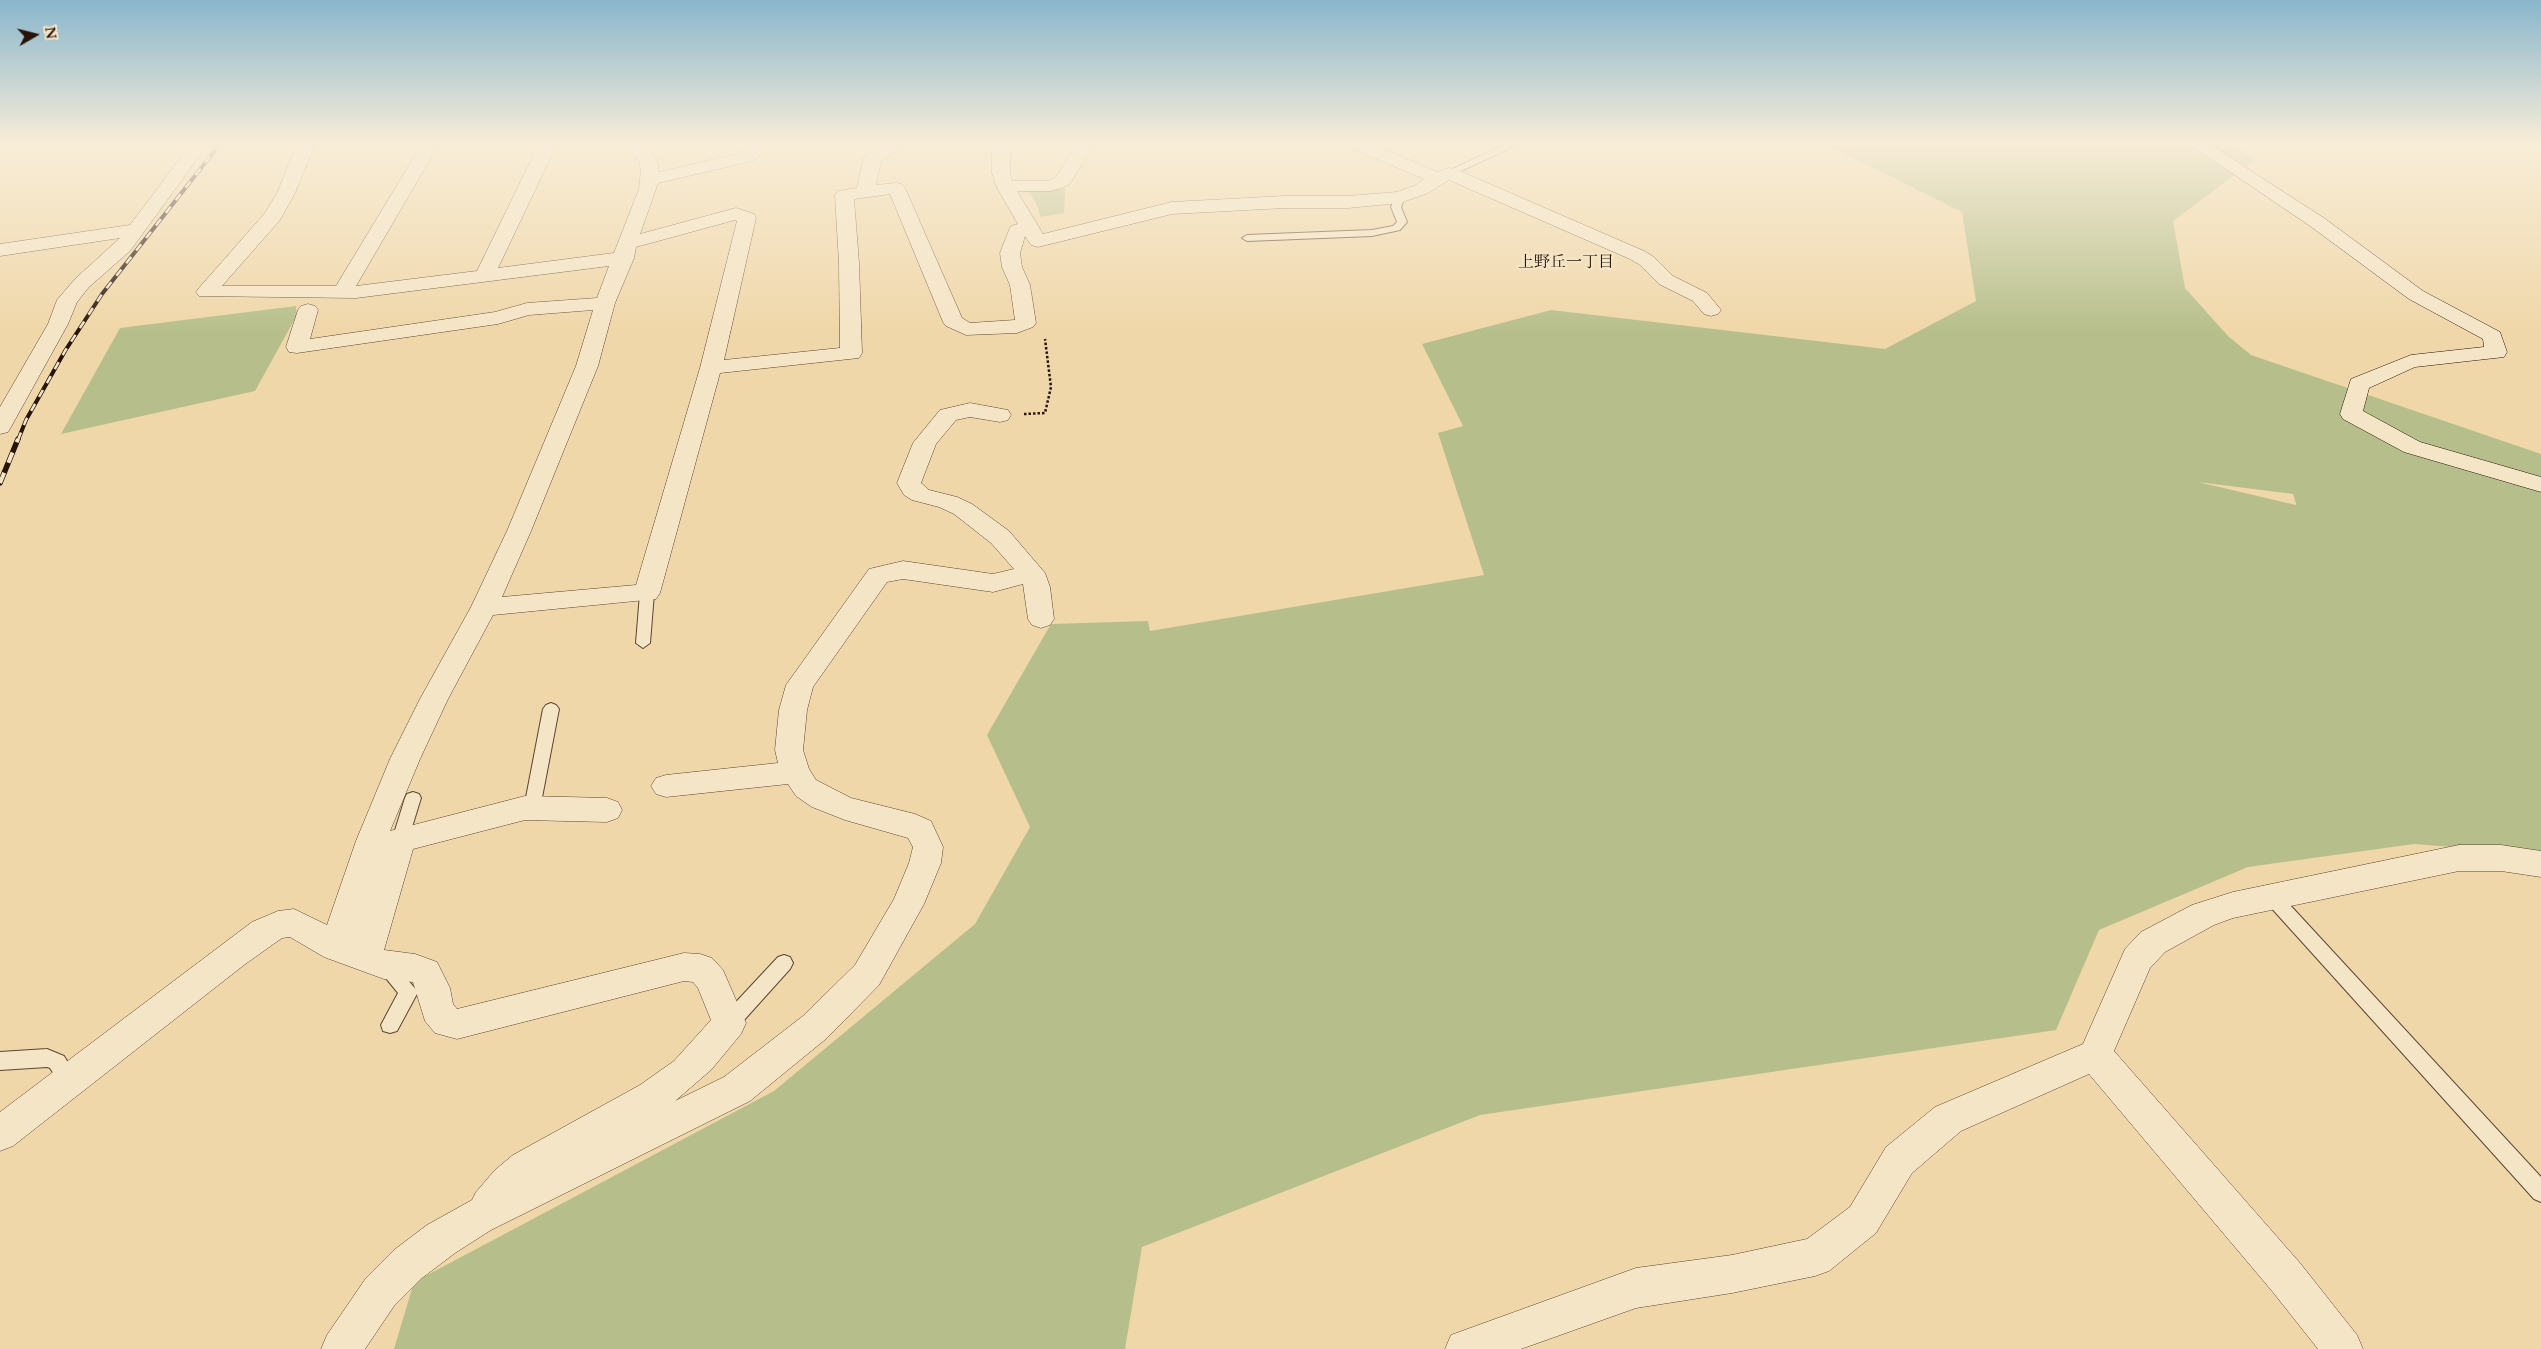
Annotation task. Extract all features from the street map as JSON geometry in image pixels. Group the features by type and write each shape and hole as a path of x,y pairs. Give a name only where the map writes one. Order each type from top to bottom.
{"street":[{"path":"0,427 58,324 67,300 82,283 123,247 153,207"},
{"path":"278,207 273,216 206,292 342,292 380,290 484,276 627,251 736,214 747,218 711,368 647,593 484,607"},
{"path":"342,292 393,207"},
{"path":"484,276 517,207"},
{"path":"362,956 371,841 405,759 484,607 519,530 587,366 606,304 627,251 641,207"},
{"path":"711,368 851,354 849,263 845,207"},
{"path":"904,207 953,322 966,329 1017,327 1026,323 1020,285 1012,267 1010,254 1018,230 1029,227"},
{"path":"1017,207 1038,241 1172,208 1192,207"},
{"path":"1519,207 1637,255 1648,261 1666,280 1700,296 1711,310"},
{"path":"2294,207 2416,296 2493,336 2496,352 2411,362 2359,384 2351,414 2412,447 2541,485"},
{"path":"0,250 136,230"},
{"path":"308,310 297,347 498,318 527,309 606,304"},
{"path":"1000,415 970,410 948,415 925,443 909,484 912,490 921,495 948,502 971,515 1000,537 1032,573 1037,587 1041,619"},
{"path":"341,1349 380,1292 408,1264 441,1239 478,1216 737,1089 815,1027 867,975 908,904 925,862 928,847 920,830 915,826 844,808 823,799 806,788 795,772 789,750 793,710 800,685 808,670 878,575 903,570 993,583 1032,573"},
{"path":"666,786 710,783 795,772"},
{"path":"362,956 400,840 532,808 607,810"},
{"path":"1465,1349 1636,1288 1732,1274 1815,1257 1863,1220 1899,1160 1948,1119 2095,1055 2137,959 2153,942 2203,915 2233,905 2459,858 2501,858 2541,864"},
{"path":"0,1134 263,932 278,925 294,923 362,956 425,972 433,988 437,1010 447,1022 457,1024 570,994 692,966 700,968 711,980 729,1023 699,1059 653,1097 526,1168 508,1183 478,1216"},
{"path":"2095,1055 2286,1277 2343,1349"}],"lane":[{"path":"1248,238 1372,232 1396,228 1402,222 1396,207"},
{"path":"643,643 647,593"},
{"path":"532,808 552,709"},
{"path":"400,840 413,798"},
{"path":"2272,897 2541,1192"},
{"path":"362,956 409,992 390,1025"},
{"path":"729,1023 784,963"},
{"path":"0,1061 47,1058 57,1062 69,1081"}],"green space":[{"path":"1037,207 1064,207 1064,213 1041,217"},
{"path":"1952,207 2192,207 2173,221 2185,288 2228,336 2251,355 2541,454 2541,854 2414,844 2248,867 2099,930 2056,1030 1480,1115 1142,1247 1125,1349 394,1349 414,1282 774,1091 975,924 1030,827 987,735 1051,624 1148,621 1150,631 1484,575 1438,433 1463,426 1422,344 1551,310 1885,349 1976,301 1962,212","holes":["2198,482 2293,494 2296,505"]},
{"path":"296,306 297,315 255,391 61,434 120,328"}],"railway":[{"path":"18,440 26,420 65,351 102,294 170,207"},
{"path":"0,483 18,439"}],"district":[{"name":"上野丘一丁目","path":"1566,263"}]}
